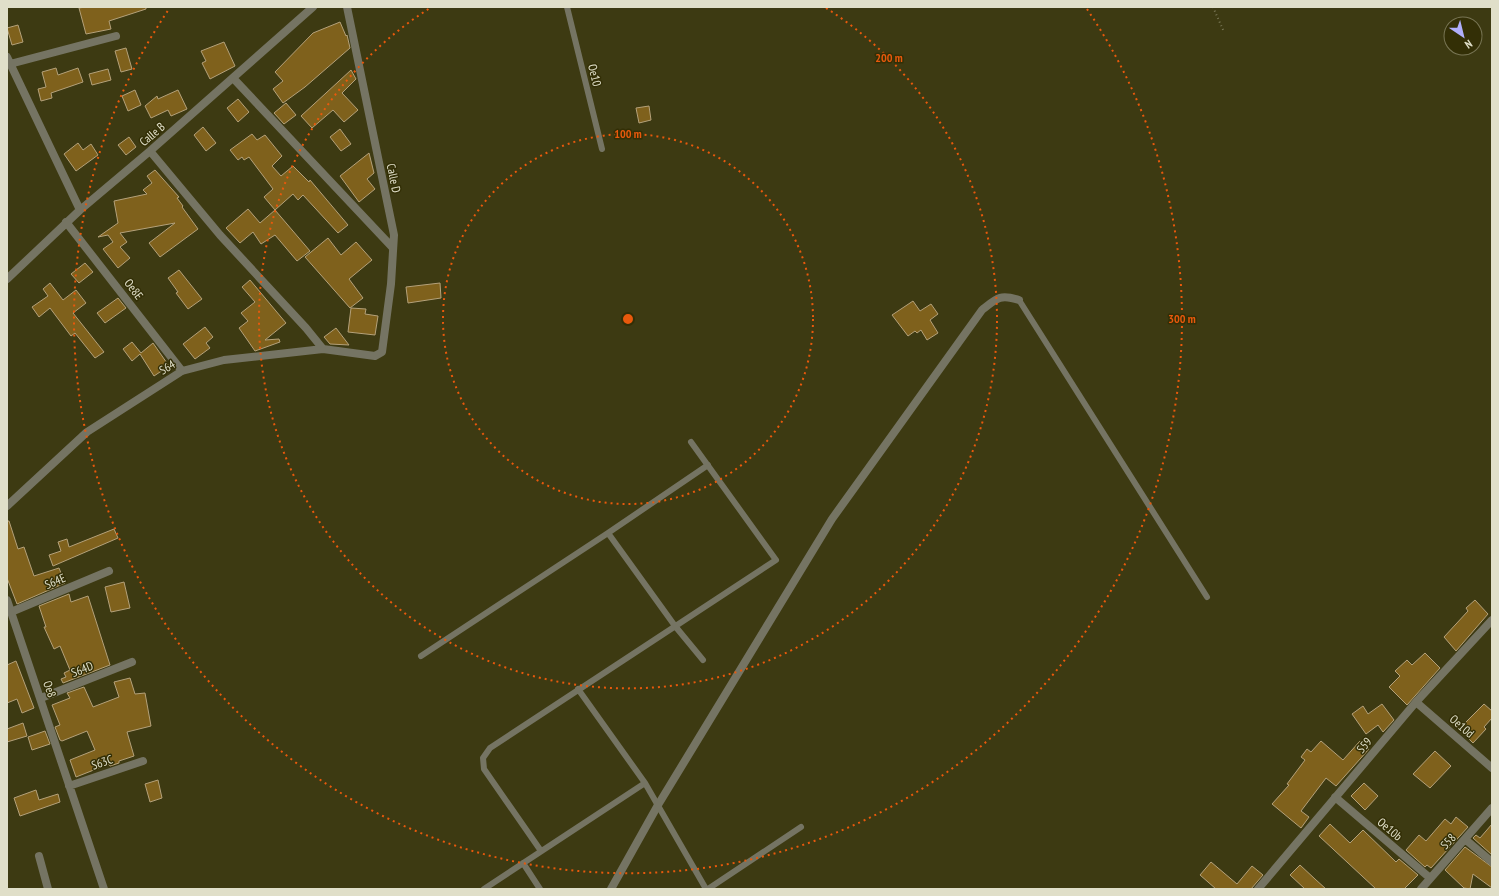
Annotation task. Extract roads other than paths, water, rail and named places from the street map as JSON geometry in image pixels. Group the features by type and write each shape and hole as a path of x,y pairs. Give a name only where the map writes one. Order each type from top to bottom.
{"street":[{"name":"Calle B","path":"7,279 66,222 150,152 313,7"},
{"name":"Calle D","path":"347,7 394,235 383,349 379,355"},
{"path":"80,210 9,60 116,36"},
{"path":"233,78 393,248"},
{"path":"150,152 220,235 306,328 323,349"},
{"name":"Oe8E","path":"66,222 182,371"},
{"path":"611,889 658,805 837,513 982,310 996,299 1006,296 1019,300"},
{"name":"S64","path":"7,506 87,432 182,371 224,360 323,349 375,356 379,355"},
{"name":"S64E","path":"11,612 109,571"},
{"name":"Oe8","path":"7,600 104,889"},
{"name":"S59","path":"1258,889 1416,702 1492,620"},
{"name":"S64D","path":"41,698 132,662"},
{"name":"Oe10d","path":"1416,702 1492,768"},
{"name":"S63C","path":"69,786 143,761"},
{"name":"Oe10b","path":"1335,797 1430,878"},
{"name":"S58","path":"1421,889 1466,840 1492,808"},
{"path":"1466,840 1492,862"},
{"path":"38,856 48,889"}],"lane":[{"name":"Oe10","path":"567,7 602,149"},
{"path":"1019,300 1207,596"},
{"path":"541,852 484,769 483,758 490,748 776,560 691,442"},
{"path":"421,656 608,533 708,465"},
{"path":"608,533 675,626 704,660"},
{"path":"578,689 645,783 707,889 801,827"},
{"path":"484,889 645,783"},
{"path":"523,863 540,889"}]}
